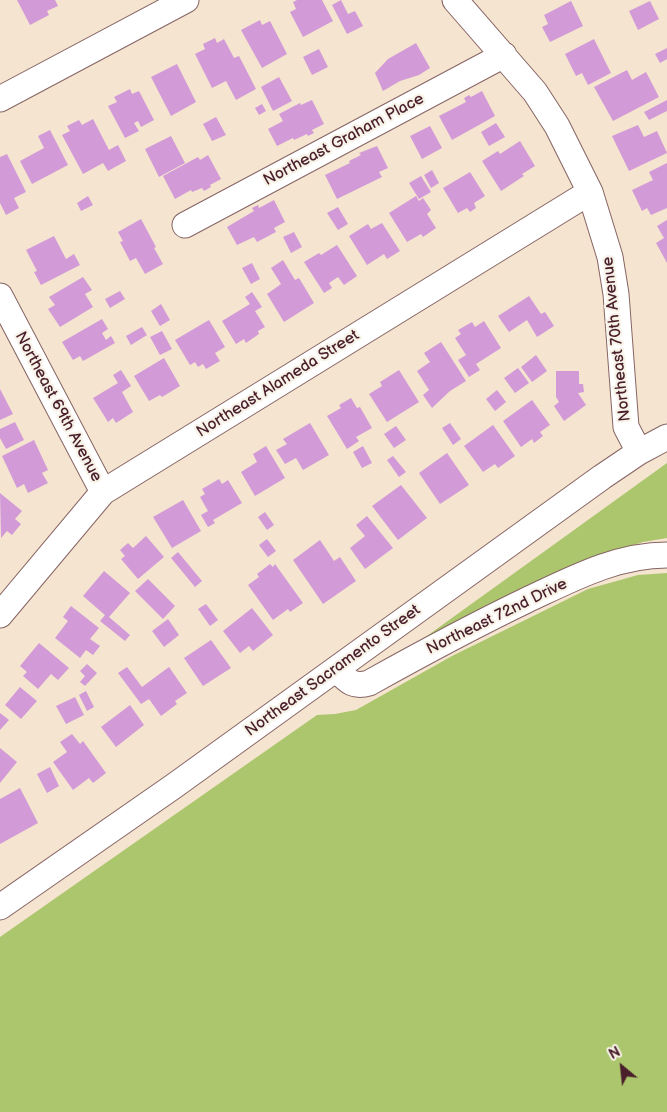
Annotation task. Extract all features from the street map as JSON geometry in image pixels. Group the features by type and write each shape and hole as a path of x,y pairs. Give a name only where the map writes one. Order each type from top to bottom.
{"street":[{"path":"0,99 186,0"},
{"name":"Northeast 70th Avenue","path":"456,0 535,92 557,126 590,192 610,257 616,294 626,428 639,452"},
{"name":"Northeast Graham Place","path":"184,225 504,55"},
{"name":"Northeast Alameda Street","path":"0,615 103,492 590,192"},
{"name":"Northeast 69th Avenue","path":"0,296 103,492"},
{"name":"Northeast Sacramento Street","path":"0,907 174,786 602,477 639,452 667,437"},
{"name":"Northeast 72nd Drive","path":"336,669 354,685 361,686 486,620 587,573 634,557 667,555"}],"green space":[{"path":"667,463 667,538 643,542 579,564 420,641"},
{"path":"667,573 667,1112 0,1112 0,937 317,715 356,710 452,656 588,589 638,575"}],"building":[{"path":"17,0 55,0 58,6 47,11 49,15 30,25"},
{"path":"297,0 322,0 333,21 303,37 290,12 296,9 293,2"},
{"path":"341,0 348,14 355,11 363,26 347,34 332,5"},
{"path":"571,1 583,26 550,42 542,27 548,24 544,15"},
{"path":"650,1 659,19 638,30 629,11"},
{"path":"260,20 262,25 270,21 287,54 262,68 241,30"},
{"path":"215,38 217,43 224,39 234,58 239,56 256,89 236,100 226,81 212,88 195,54 205,49 203,44"},
{"path":"594,39 611,73 588,85 582,73 576,76 565,54"},
{"path":"416,43 430,68 419,75 400,81 383,91 375,73 388,59"},
{"path":"667,48 667,59 660,63 655,54"},
{"path":"319,49 328,67 312,75 303,57"},
{"path":"177,64 196,102 171,116 151,77"},
{"path":"627,70 632,80 646,72 659,97 613,121 594,87"},
{"path":"279,77 292,101 273,111 261,87"},
{"path":"130,89 132,94 139,91 154,120 141,127 138,121 134,123 139,131 125,138 108,106 117,102 114,97"},
{"path":"482,91 495,116 452,140 439,116 466,102 464,98 469,95 471,97"},
{"path":"312,100 324,124 312,130 314,133 308,136 307,134 294,140 293,138 277,146 268,129 283,121 279,114 300,103 301,105"},
{"path":"667,100 667,111 649,120 644,112"},
{"path":"262,104 266,111 259,115 255,108"},
{"path":"216,117 226,135 212,141 203,124"},
{"path":"93,119 109,150 118,145 126,161 108,171 103,163 83,174 62,135 70,131 67,126 79,120 82,125"},
{"path":"496,123 505,137 489,146 481,132"},
{"path":"638,125 644,137 657,131 667,153 629,171 612,136"},
{"path":"430,126 442,148 422,159 410,136"},
{"path":"50,130 68,165 32,184 20,161 44,148 38,136"},
{"path":"171,136 185,163 159,177 145,149"},
{"path":"520,141 535,166 522,174 524,176 501,191 482,161 498,151 500,154"},
{"path":"377,146 388,168 379,172 382,177 337,199 325,175 350,163 349,161 361,155 359,153"},
{"path":"7,154 26,192 14,198 19,208 6,215 0,203 0,157"},
{"path":"208,155 221,179 204,191 202,188 192,192 191,190 175,199 163,176 198,157 200,160"},
{"path":"667,163 667,208 651,215 647,208 642,211 632,190 653,180 649,172"},
{"path":"432,170 439,183 431,188 424,175"},
{"path":"470,172 485,196 474,203 476,208 470,212 467,208 458,213 443,188"},
{"path":"421,176 431,192 419,199 409,183"},
{"path":"88,196 93,205 81,211 77,203"},
{"path":"416,196 419,201 423,198 431,210 427,214 436,228 423,237 421,234 407,242 389,213"},
{"path":"274,200 285,222 274,228 276,232 257,242 254,237 237,245 227,227 254,211 252,208 258,205 259,208"},
{"path":"338,207 348,224 338,230 327,213"},
{"path":"141,219 163,264 145,274 136,258 130,261 120,242 123,241 118,232"},
{"path":"667,220 667,263 656,243 664,238 657,226"},
{"path":"382,223 400,251 387,259 384,254 367,265 349,236 368,224 371,229"},
{"path":"294,232 302,247 291,253 283,237"},
{"path":"54,236 66,259 74,254 80,265 41,285 34,272 37,271 26,250"},
{"path":"337,245 357,276 344,285 338,277 329,283 332,288 324,293 304,262 319,253 321,255"},
{"path":"283,260 295,280 299,278 314,303 284,322 267,294 281,284 271,268"},
{"path":"252,263 260,279 251,284 242,268"},
{"path":"83,277 92,290 85,294 93,307 60,327 48,309 55,305 49,297"},
{"path":"120,291 125,299 110,308 105,299"},
{"path":"252,292 262,307 255,311 265,327 246,343 244,339 236,344 222,321 250,304 245,297"},
{"path":"529,296 541,314 545,312 554,326 537,337 527,320 509,332 498,316"},
{"path":"161,304 170,320 160,326 151,311"},
{"path":"102,319 108,329 102,333 106,340 111,336 115,343 83,361 80,356 73,360 62,342"},
{"path":"209,320 225,347 215,353 220,361 206,369 203,364 198,367 195,362 190,365 175,340"},
{"path":"484,321 501,348 476,364 480,370 469,377 458,360 466,355 455,338 461,334 458,330 472,322 475,327"},
{"path":"142,327 147,335 131,345 126,336"},
{"path":"162,331 172,349 160,355 150,337"},
{"path":"441,342 466,381 450,391 432,408 423,395 429,390 417,371 430,362 424,353"},
{"path":"536,355 547,371 532,382 521,367"},
{"path":"164,358 180,386 162,397 160,395 149,401 134,376"},
{"path":"518,368 529,383 515,393 504,378"},
{"path":"121,370 131,386 122,392 133,412 116,423 113,418 108,422 93,398 118,383 113,375"},
{"path":"399,370 419,402 387,422 369,394 382,386 380,382"},
{"path":"556,371 579,371 579,384 583,384 584,392 578,393 586,405 564,421 554,406 559,402 556,397"},
{"path":"0,389 13,414 0,420"},
{"path":"497,390 506,402 495,411 486,399"},
{"path":"351,398 357,408 360,407 372,428 356,437 359,441 347,449 327,416 341,408 339,405"},
{"path":"532,400 550,425 540,432 543,436 534,443 532,439 521,447 503,421"},
{"path":"15,422 24,440 6,449 0,438 0,429"},
{"path":"310,423 329,455 303,470 296,458 285,464 276,450 287,444 283,439"},
{"path":"450,423 461,439 453,445 442,428"},
{"path":"493,425 515,456 498,468 495,464 483,472 464,446"},
{"path":"396,426 406,440 394,448 384,434"},
{"path":"34,440 48,470 42,473 48,483 28,493 24,484 17,488 2,456"},
{"path":"266,446 285,478 255,496 241,472 257,462 253,454"},
{"path":"363,446 372,463 362,468 353,452"},
{"path":"447,453 469,485 440,504 419,473"},
{"path":"393,456 406,472 399,477 387,460"},
{"path":"219,479 222,484 228,480 242,503 213,520 215,523 208,527 201,515 208,511 200,497 205,494 202,489"},
{"path":"401,485 427,518 398,540 372,506"},
{"path":"0,493 22,511 15,519 21,524 12,535 7,531 1,538"},
{"path":"183,500 201,531 172,548 153,517"},
{"path":"265,512 274,525 267,530 258,517"},
{"path":"367,516 393,548 365,569 350,548 365,536 356,525"},
{"path":"146,536 164,557 138,579 121,559 125,556 120,550 128,543 133,548"},
{"path":"267,539 276,551 268,557 259,545"},
{"path":"320,540 334,561 340,557 356,581 323,604 293,560"},
{"path":"178,552 202,581 195,587 171,558"},
{"path":"270,564 273,567 275,564 303,603 290,612 288,609 273,620 248,585 259,577 257,574"},
{"path":"104,571 130,593 109,617 130,635 125,641 100,621 105,615 83,596"},
{"path":"148,579 175,606 163,619 135,591"},
{"path":"206,604 218,620 210,626 198,609"},
{"path":"71,606 99,628 90,639 100,646 93,655 86,650 80,658 55,638 68,621 63,617"},
{"path":"252,608 273,635 253,651 249,646 240,653 223,631"},
{"path":"168,619 179,635 164,647 152,631"},
{"path":"211,640 231,668 203,686 184,658"},
{"path":"39,643 69,668 58,680 51,674 38,689 23,676 27,672 20,666"},
{"path":"87,664 97,673 85,686 80,682 85,676 80,671"},
{"path":"127,667 142,687 169,667 187,693 175,701 177,704 161,716 149,699 141,704 118,673"},
{"path":"20,687 37,701 21,719 5,705"},
{"path":"86,691 94,707 87,711 79,695"},
{"path":"75,697 84,715 66,724 56,706"},
{"path":"130,705 144,725 116,747 101,727"},
{"path":"0,713 9,720 0,730"},
{"path":"72,734 80,744 83,741 106,773 93,783 89,778 73,790 53,762 67,752 60,742"},
{"path":"0,748 17,762 0,783"},
{"path":"50,767 59,786 47,793 37,774"},
{"path":"20,788 38,823 0,844 0,799"}]}
